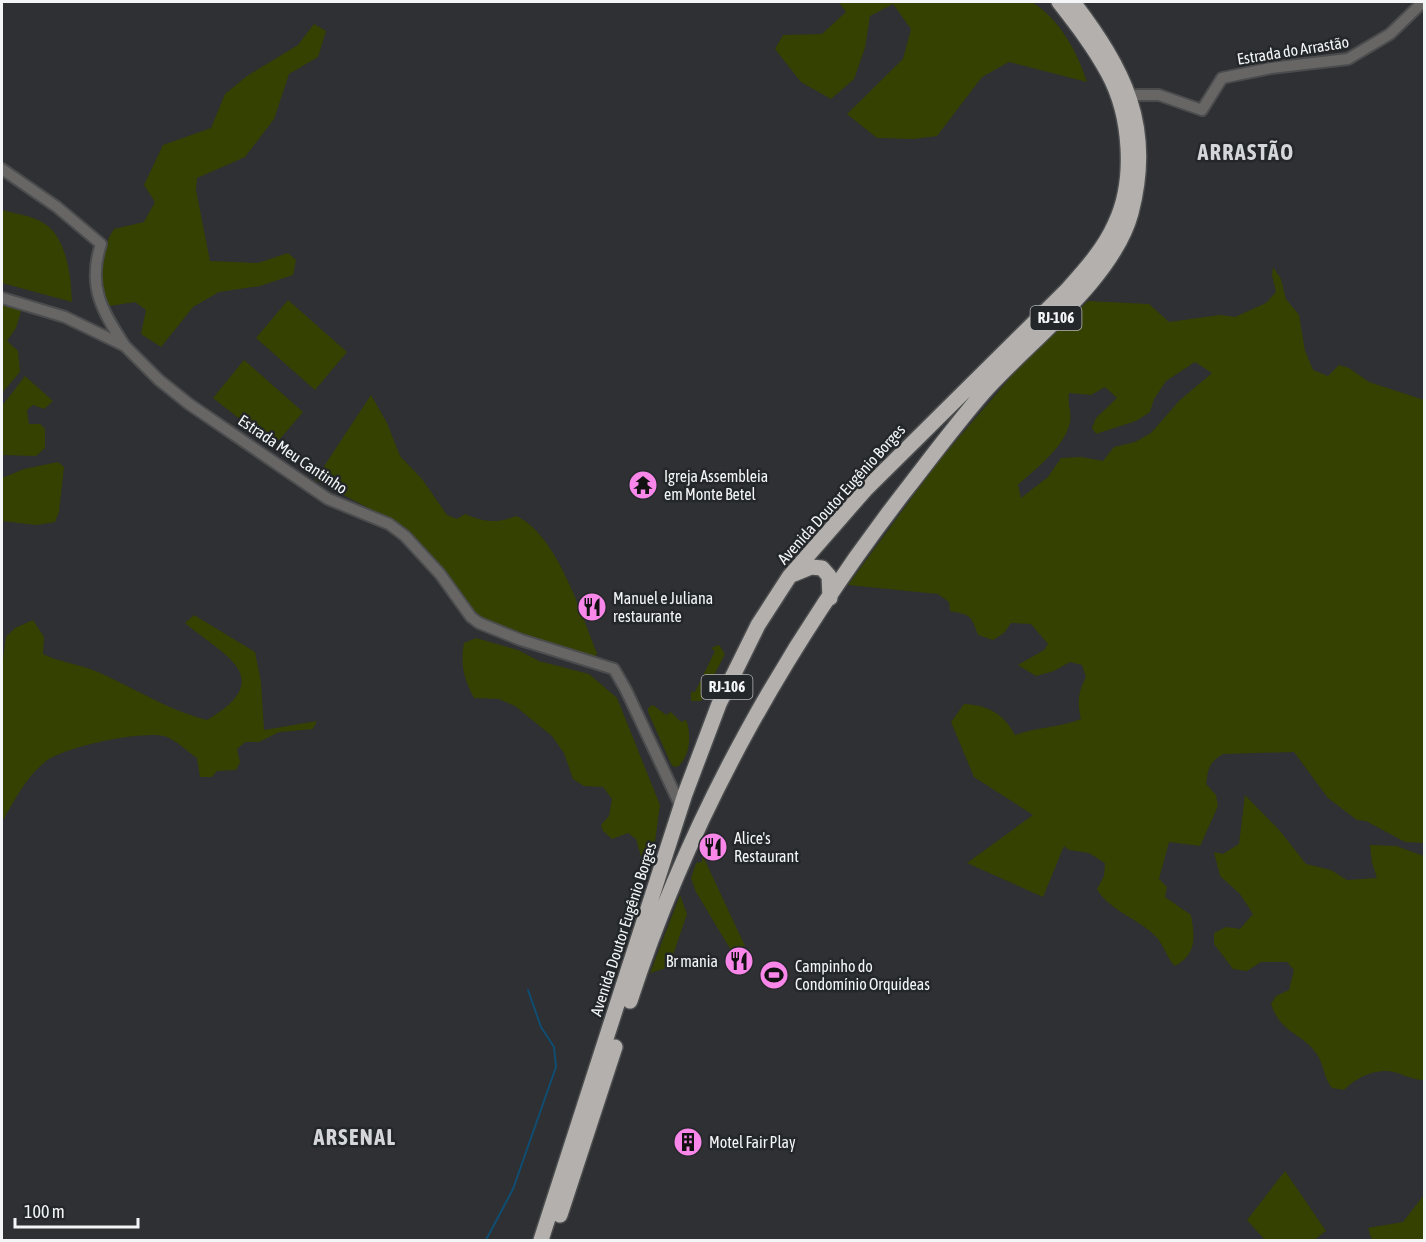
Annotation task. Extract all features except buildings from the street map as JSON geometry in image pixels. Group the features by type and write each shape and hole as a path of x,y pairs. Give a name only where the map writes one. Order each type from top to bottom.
{"highway":[{"name":"Avenida Doutor Eugênio Borges","path":"541,1240 681,807 719,704 758,624 789,577 865,490 1067,290 1084,271 1116,223 1123,198 1127,162 1125,125 1119,99 1090,42 1059,2"},
{"name":"Avenida Doutor Eugênio Borges","path":"551,1240 669,889 727,767 762,705 875,530 983,393 1080,296 1118,244 1131,216 1140,144 1130,95 1118,67 1073,2"},
{"path":"789,577 812,567 822,568 829,576 830,598"}],"street":[{"name":"Estrada do Arrastão","path":"1130,95 1159,94 1202,110 1222,78 1271,68 1338,62 1360,54 1390,34 1423,2"},
{"path":"2,168 57,207 101,244 94,266 95,283 112,326 125,346"},
{"name":"Estrada Meu Cantinho","path":"2,298 65,317 125,346 159,380 189,404 328,499 389,524 405,536 440,574 471,617 479,623 521,640 614,669 681,807"}],"green space":[{"path":"839,2 1032,2 1051,18 1066,37 1087,82 1009,62 982,77 937,136 913,139 877,138 847,114 903,59 911,29 893,4 870,16 865,48 854,79 831,99 801,82 775,49 783,35 822,34 846,12"},
{"path":"314,24 326,31 318,57 289,74 274,119 245,157 197,178 196,190 210,261 258,263 288,253 296,260 293,275 260,286 219,292 193,307 161,347 141,334 146,310 135,302 109,306 104,303 102,265 109,238 114,229 144,222 155,202 144,185 163,145 211,128 225,94 247,76 298,45"},
{"path":"2,210 38,220 55,234 66,256 72,302 2,283"},
{"path":"1273,267 1281,279 1286,299 1299,315 1305,351 1313,370 1328,376 1339,365 1349,368 1369,382 1424,400 1424,843 1405,842 1366,821 1357,820 1328,798 1294,752 1223,754 1212,763 1208,774 1206,784 1216,795 1218,806 1200,846 1169,842 1159,879 1167,887 1165,897 1191,915 1193,944 1187,956 1175,966 1151,932 1103,897 1097,889 1104,876 1105,863 1089,853 1069,850 1064,846 1043,897 967,863 1033,815 974,777 951,722 964,704 981,706 994,712 1006,721 1015,735 1081,719 1079,697 1086,677 1082,665 1070,662 1054,671 1036,676 1018,665 1044,650 1048,644 1031,624 1011,623 1004,633 993,640 978,635 969,617 950,611 949,602 938,594 848,585 938,462 1021,365 1088,301 1149,304 1169,322 1220,315 1235,317 1266,303 1276,292 1272,275","holes":["1195,362 1212,373 1180,400 1151,433 1135,442 1114,447 1103,461 1081,457 1061,458 1048,477 1021,498 1018,485 1049,456 1067,431 1070,422 1069,393 1091,395 1105,387 1117,398 1096,418 1092,428 1096,434 1136,421 1150,412 1154,399 1166,381"]},
{"path":"2,299 22,308 16,328 7,341 18,351 20,372 2,393"},
{"path":"288,300 347,352 315,390 256,338"},
{"path":"244,360 303,412 274,446 213,398"},
{"path":"25,376 53,401 44,409 33,405 27,410 29,424 40,424 45,429 45,448 36,456 2,455 2,406"},
{"path":"371,395 387,423 400,456 422,479 447,515 457,519 465,514 490,521 516,516 531,525 544,540 575,597 597,653 595,658 499,629 473,613 391,520 315,480"},
{"path":"58,462 64,467 59,512 55,522 36,525 2,521 2,478 24,469"},
{"path":"194,615 255,652 261,682 264,730 317,721 313,729 279,732 259,742 245,742 237,749 240,762 236,770 217,771 212,777 200,777 197,758 167,737 141,735 86,745 54,756 38,768 21,790 2,822 2,667 6,637 15,628 33,620 44,637 43,654 93,670 165,705 207,720 228,705 239,691 242,679 237,667 227,656 185,623"},
{"path":"476,638 518,650 539,661 589,674 617,698 660,805 652,863 642,860 636,839 628,833 612,839 603,831 601,825 609,816 612,799 603,787 584,786 573,779 564,753 552,736 515,706 499,699 474,698 465,678 462,658 464,643"},
{"path":"719,645 725,654 701,701 691,701 691,692 695,692 715,651 711,648"},
{"path":"653,705 666,715 671,712 681,722 686,720 689,745 685,758 677,767 672,766 648,712 648,708"},
{"path":"1245,795 1280,831 1306,864 1331,870 1347,880 1377,878 1370,845 1396,846 1424,856 1424,1080 1381,1071 1364,1076 1344,1090 1332,1088 1316,1053 1280,1021 1271,1004 1276,996 1289,990 1294,970 1287,962 1261,962 1247,971 1233,969 1214,944 1214,933 1226,927 1240,929 1253,914 1240,894 1220,876 1214,852 1223,854 1239,844"},
{"path":"702,854 745,946 732,952 696,892 691,878 696,863 702,862"},
{"path":"680,895 687,914 669,967 650,973"},
{"name":"Campinho do Condomínio Orquideas","path":"776,961 787,982 771,990 760,969"},
{"path":"1285,1171 1326,1231 1314,1240 1265,1240 1247,1220"},
{"path":"1424,1195 1424,1240 1372,1240 1368,1228 1403,1222"}],"waterway":[{"path":"486,1240 513,1189 556,1067 554,1047 541,1027 528,990"}],"place":[{"name":"Igreja Assembleia em Monte Betel","path":"643,485"},
{"name":"Manuel e Juliana restaurante","path":"592,607"},
{"name":"Alice's Restaurant","path":"713,847"},
{"name":"Br mania","path":"739,961"},
{"name":"Campinho do Condomínio Orquideas","path":"774,975"},
{"name":"Motel Fair Play","path":"688,1142"}],"district":[{"name":"ARRASTÃO","path":"1246,152"},
{"name":"ARSENAL","path":"355,1137"}]}
